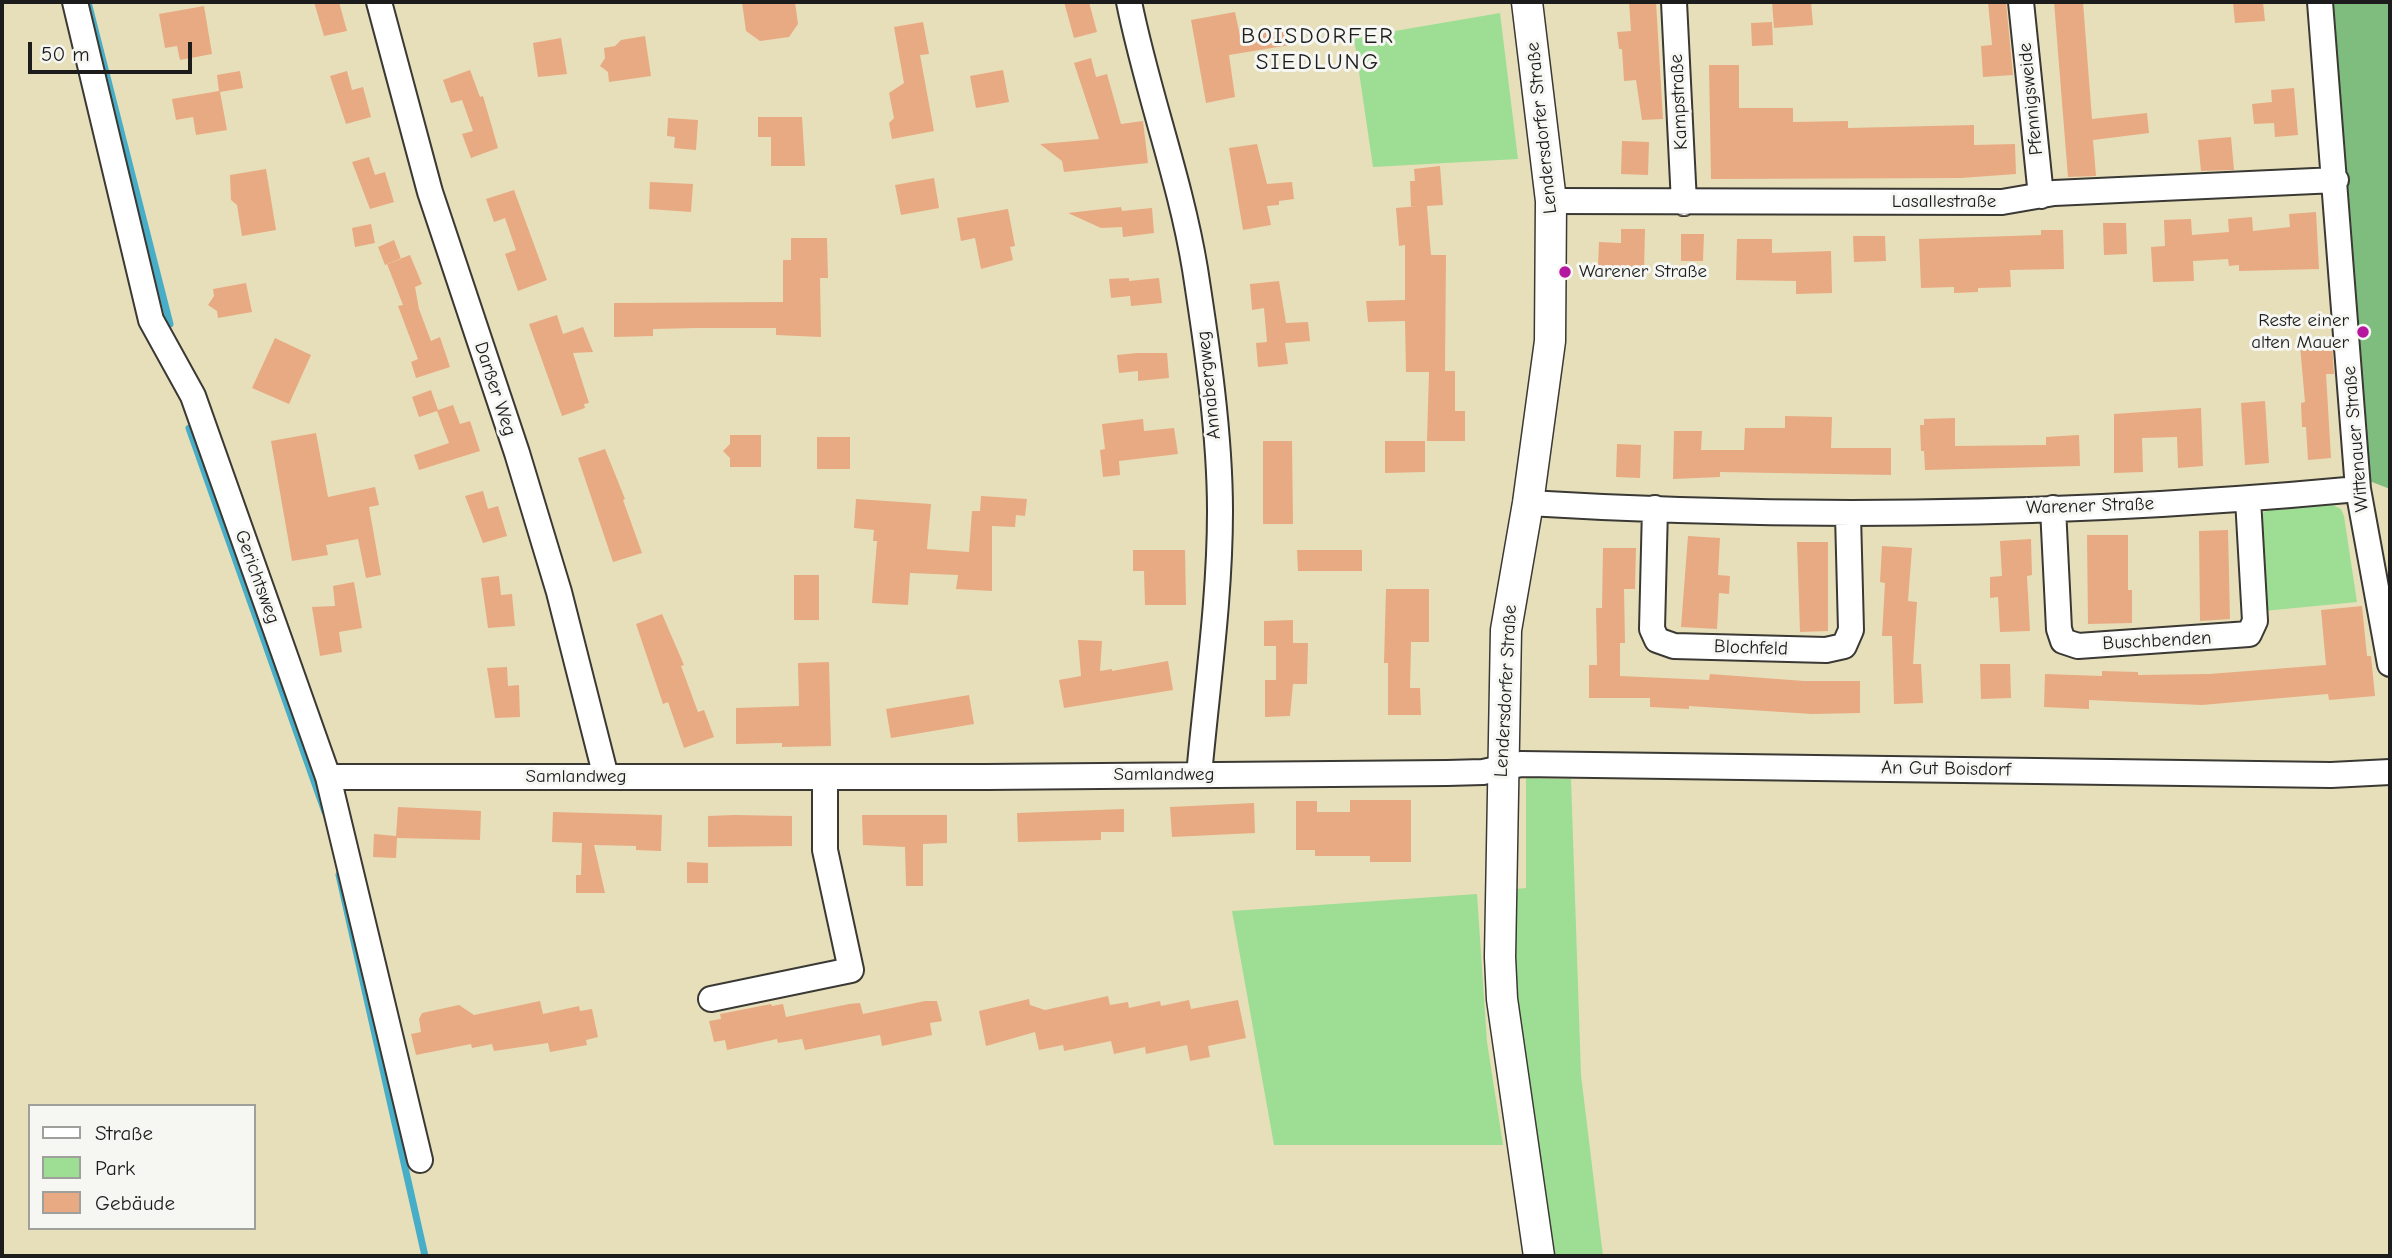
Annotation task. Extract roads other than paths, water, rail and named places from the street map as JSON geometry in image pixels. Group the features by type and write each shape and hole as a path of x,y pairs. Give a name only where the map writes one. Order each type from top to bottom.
{"street":[{"name":"Gerichtsweg","path":"75,2 151,320 192,396 328,777 420,1160"},
{"name":"Darßer Weg","path":"380,2 430,192 517,453 559,593 606,777"},
{"name":"Annabergweg","path":"1129,2 1177,183 1194,267 1210,379 1220,509 1217,581 1199,775"},
{"name":"Lendersdorfer Straße","path":"1527,2 1550,201 1550,341 1528,503 1506,630 1502,767 1502,999 1539,1256"},
{"name":"Kampstraße","path":"1675,2 1684,203"},
{"name":"Pfennigsweide","path":"2021,2 2041,196"},
{"name":"Wittenauer Straße","path":"2320,2 2336,180 2358,489 2390,664"},
{"name":"Lasallestraße","path":"1550,201 2002,202 2041,196 2336,180"},
{"name":"Warener Straße","path":"1528,503 1849,515 2248,499 2358,489"},
{"name":"Buschbenden","path":"2053,508 2059,629 2063,641 2078,646 2249,634 2255,621 2248,499"},
{"name":"Blochfeld","path":"1655,508 1652,629 1657,640 1674,646 1826,650 1844,646 1851,630 1849,515"},
{"name":"An Gut Boisdorf","path":"1502,767 1726,765 2331,775 2390,772"},
{"name":"Samlandweg","path":"328,777 1199,775 1483,772 1502,767"},
{"path":"711,999 851,970 825,850 825,777"}],"waterway":[{"path":"88,2 170,324"},
{"path":"189,428 325,812"},
{"path":"339,875 425,1256"}],"place":[{"name":"Warener Straße","path":"1565,272"},
{"name":"Reste einer alten Mauer","path":"2363,332"}],"district":[{"name":"BOISDORFER SIEDLUNG","path":"1318,49"}]}
